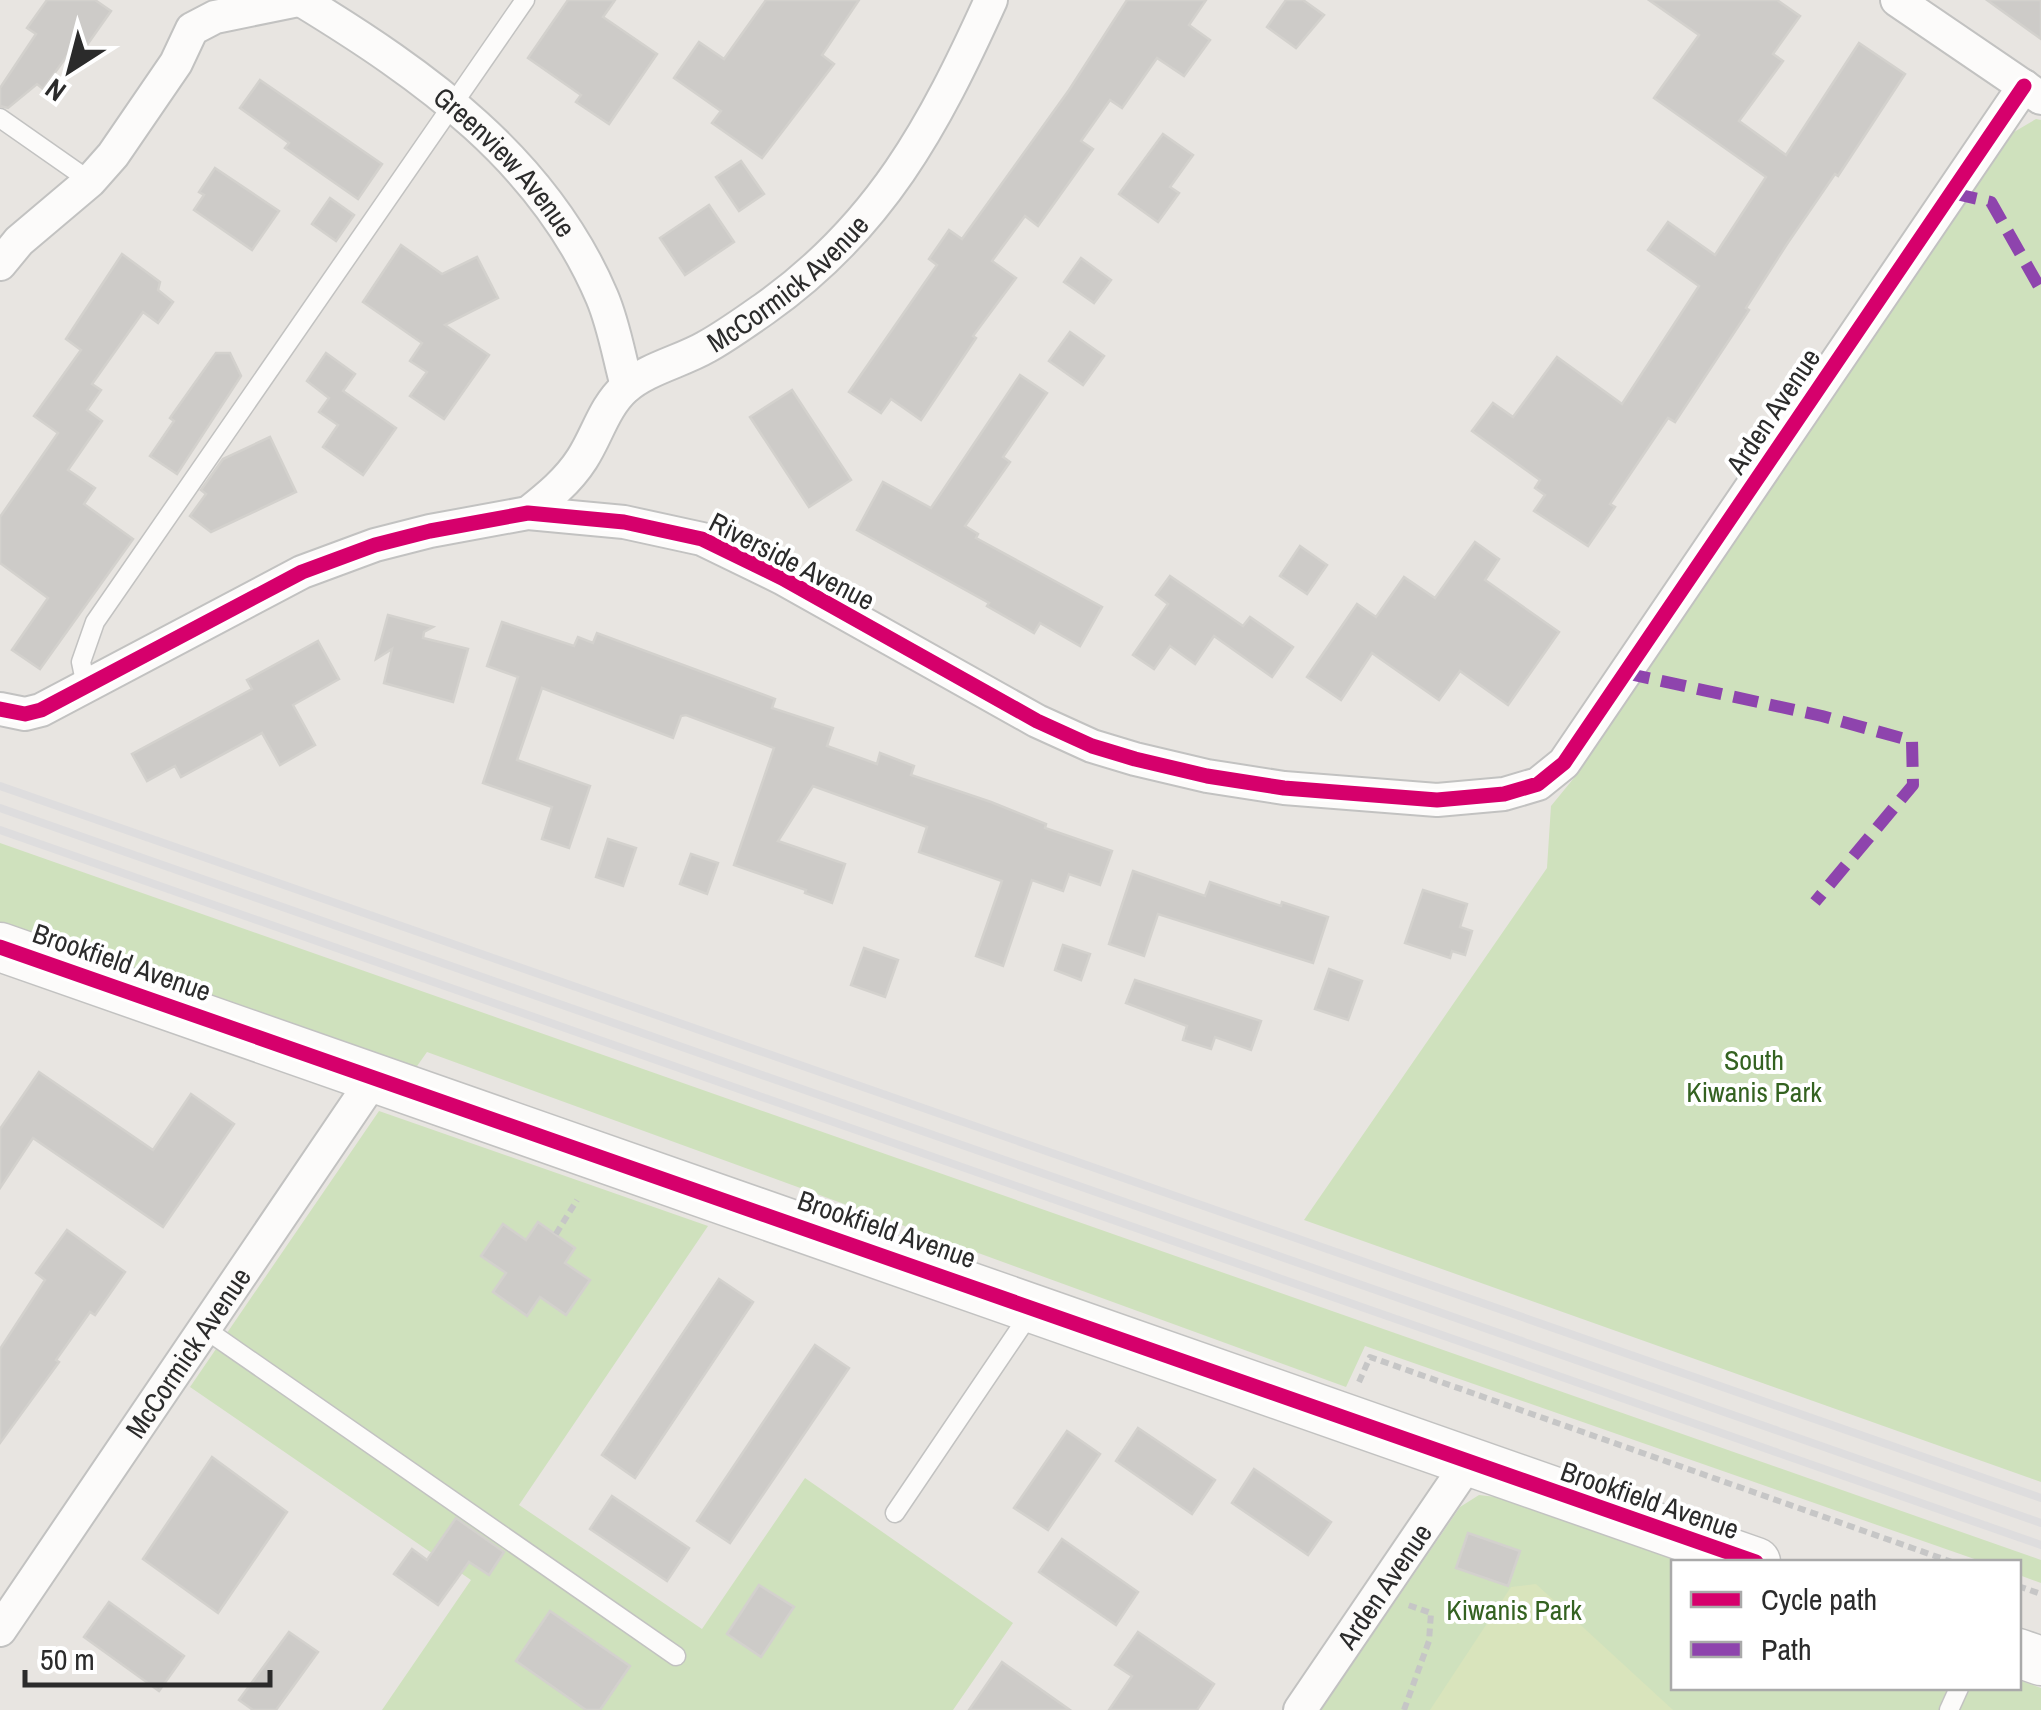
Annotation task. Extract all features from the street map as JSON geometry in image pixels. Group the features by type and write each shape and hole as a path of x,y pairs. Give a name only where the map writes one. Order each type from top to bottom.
{"street":[{"path":"0,264 48,214 90,182 145,112 176,63 189,14 216,17 300,0"},
{"name":"Greenview Avenue","path":"300,0 391,56 504,149 552,208 583,256 604,300 627,386"},
{"name":"McCormick Avenue","path":"528,513 579,464 608,408 627,386 707,346 767,306 828,255 886,194 930,126 992,0"},
{"path":"1898,0 2033,92"},
{"name":"Arden Avenue","path":"1564,763 2033,92"},
{"name":"Riverside Avenue","path":"0,709 25,714 41,710 302,572 430,531 528,513 624,522 702,539 782,578 1037,722 1092,746 1135,759 1284,788 1437,800 1504,794 1538,784 1564,763"},
{"name":"Brookfield Avenue","path":"0,947 1750,1560"},
{"name":"McCormick Avenue","path":"0,1630 375,1077"},
{"name":"Arden Avenue","path":"1300,1710 1468,1463"}],"lane":[{"path":"86,686 80,662 95,622 525,0"},
{"path":"0,118 90,182"},
{"path":"895,1513 1034,1308"},
{"path":"205,1328 676,1656"}],"path":[{"path":"556,1234 577,1200"},
{"path":"1343,1420 1370,1357 1946,1560"},
{"path":"1378,1594 1431,1614 1429,1642 1404,1710"}],"green space":[{"name":"South Kiwanis Park","path":"2041,120 2041,1482 1304,1220 1547,868 1551,806 1578,773 2014,132"},
{"path":"0,843 2041,1560 2041,1583 2021,1576 2021,1560 1977,1560 1365,1346 1346,1387 427,1052 415,1069 0,923"},
{"path":"379,1111 708,1226 519,1505 702,1629 805,1478 1013,1623 953,1710 382,1710 471,1580 190,1387"},
{"name":"Kiwanis Park","path":"1479,1495 1496,1497 1677,1560 1671,1560 1671,1690 2021,1690 2021,1681 2041,1688 2041,1710 1321,1710 1460,1507"},
{"path":"1536,1584 1673,1710 1430,1710 1511,1587"}],"building":[{"path":"47,0 95,0 111,11 75,62 67,56 43,89 37,84 8,108 0,106 0,88 36,34 27,28"},
{"path":"568,0 615,0 603,17 657,54 609,124 576,102 581,95 528,58"},
{"path":"766,0 859,0 822,55 834,64 762,158 712,123 721,111 674,78 699,42 724,59"},
{"path":"1127,0 1206,0 1189,25 1210,40 1184,76 1157,58 1122,108 1110,100 1081,141 1093,149 1038,226 1025,216 992,261 1016,278 973,336 976,338 921,420 891,399 881,413 849,392 937,265 929,259 949,230 962,239 1069,90"},
{"path":"1286,0 1303,0 1324,15 1296,48 1267,27"},
{"path":"1649,0 1777,0 1800,16 1773,54 1783,61 1739,121 1786,155 1859,43 1905,74 1838,176 1835,174 1787,244 1675,422 1668,418 1610,504 1615,507 1588,546 1534,511 1545,495 1535,488 1540,480 1472,431 1493,403 1513,417 1557,357 1622,404 1699,286 1648,250 1668,222 1715,255 1766,177 1654,98 1699,35"},
{"path":"1987,0 2041,0 2041,39"},
{"path":"260,80 382,164 358,199 285,148 289,143 240,108"},
{"path":"1163,134 1193,155 1170,187 1179,193 1158,222 1119,194"},
{"path":"741,161 764,194 739,211 716,177"},
{"path":"215,168 279,211 252,250 194,210 204,195 199,192"},
{"path":"330,198 354,215 336,241 312,224"},
{"path":"709,205 734,242 685,275 660,238"},
{"path":"401,245 442,274 477,257 498,298 445,325 489,355 444,419 410,396 427,372 410,361 422,343 363,302"},
{"path":"122,254 160,282 158,290 173,302 158,323 143,312 92,384 101,390 87,410 102,421 68,470 95,488 84,504 133,539 40,669 12,650 48,598 0,563 0,517 58,433 34,416 81,350 66,339"},
{"path":"1081,258 1111,280 1094,303 1064,282"},
{"path":"1070,332 1104,356 1083,385 1049,361"},
{"path":"216,353 230,353 241,376 177,474 150,456 174,421 170,418"},
{"path":"326,353 355,374 343,391 396,428 363,475 323,447 338,425 319,412 329,398 307,381"},
{"path":"1020,375 1047,393 1003,457 1010,462 965,526 978,534 976,538 1102,607 1080,646 1040,623 1034,633 987,606 989,603 857,530 883,482 931,508"},
{"path":"792,390 851,480 809,507 750,417"},
{"path":"270,437 296,492 211,532 190,516 206,494 201,490 223,459"},
{"path":"1475,542 1499,559 1485,580 1559,632 1508,705 1460,671 1439,700 1372,653 1341,700 1307,677 1357,604 1376,617 1404,577 1435,598"},
{"path":"1300,546 1327,565 1307,594 1280,576"},
{"path":"1170,576 1243,626 1250,617 1293,647 1272,677 1214,636 1195,664 1170,646 1154,669 1133,655 1168,604 1156,595"},
{"path":"388,615 433,627 424,632 423,638 468,649 453,702 384,683 392,649 376,659"},
{"path":"502,622 574,646 578,637 593,643 597,633 775,699 772,708 833,728 827,746 877,764 880,753 914,766 911,775 991,802 1046,824 1045,828 1112,851 1100,885 1069,874 1063,891 1032,880 1003,966 976,956 1002,881 919,852 927,827 813,786 778,841 845,864 832,903 734,865 774,748 686,715 681,716 673,738 542,688 517,760 590,786 569,848 542,839 552,807 483,783 518,677 487,666"},
{"path":"318,641 339,679 293,705 315,745 280,765 262,733 181,777 175,766 147,781 132,754 252,689 247,680"},
{"path":"608,839 636,848 623,886 596,877"},
{"path":"691,854 718,863 707,894 680,884"},
{"path":"1133,871 1205,896 1210,882 1328,917 1313,963 1158,914 1144,956 1109,944"},
{"path":"1423,890 1467,904 1460,927 1472,931 1465,955 1452,951 1450,958 1405,943"},
{"path":"1063,945 1090,954 1081,980 1055,970"},
{"path":"864,948 898,960 885,997 851,985"},
{"path":"1329,969 1362,981 1348,1020 1315,1009"},
{"path":"1135,980 1261,1021 1251,1050 1215,1037 1211,1049 1183,1040 1187,1026 1126,1003"},
{"path":"39,1072 153,1150 191,1094 234,1124 163,1227 33,1138 0,1188 0,1129"},
{"path":"538,1222 575,1248 565,1263 590,1280 566,1315 540,1297 527,1316 493,1292 506,1273 481,1256 503,1224 526,1240"},
{"path":"67,1230 125,1272 95,1315 90,1312 0,1443 0,1349 45,1280 36,1273"},
{"path":"719,1279 753,1302 635,1478 602,1455"},
{"path":"815,1345 849,1368 730,1543 697,1521"},
{"path":"1138,1428 1215,1480 1192,1514 1116,1461"},
{"path":"1067,1431 1100,1454 1048,1530 1014,1508"},
{"path":"212,1457 287,1512 218,1613 143,1559"},
{"path":"1254,1469 1331,1522 1308,1555 1232,1503"},
{"path":"612,1496 689,1548 667,1581 590,1529"},
{"path":"456,1518 504,1552 489,1575 469,1562 438,1605 394,1574 412,1549 427,1560"},
{"path":"1468,1533 1520,1551 1508,1586 1456,1568"},
{"path":"1062,1539 1138,1592 1116,1625 1039,1572"},
{"path":"759,1585 794,1607 761,1657 727,1634"},
{"path":"109,1602 184,1656 159,1691 84,1637"},
{"path":"550,1611 630,1666 600,1710 586,1710 516,1661"},
{"path":"289,1632 318,1652 276,1710 253,1710 239,1700"},
{"path":"1138,1632 1214,1684 1197,1710 1109,1710 1132,1676 1115,1665"},
{"path":"1002,1662 1070,1710 969,1710"}],"railway":[{"path":"0,786 2041,1498"},
{"path":"0,808 2041,1523"},
{"path":"0,830 2041,1545"}],"marked path":[{"path":"1952,193 1991,202 2041,290"},
{"path":"1625,673 1822,716 1912,741 1913,785 1815,902"}],"cycle path":[{"path":"0,709 25,714 41,710 302,572 375,545 528,513 624,522 702,539 782,578 1037,721 1092,746 1135,759 1284,788 1437,800 1504,794 1538,784 1564,763 2024,86"},
{"path":"0,947 1750,1560"}]}
